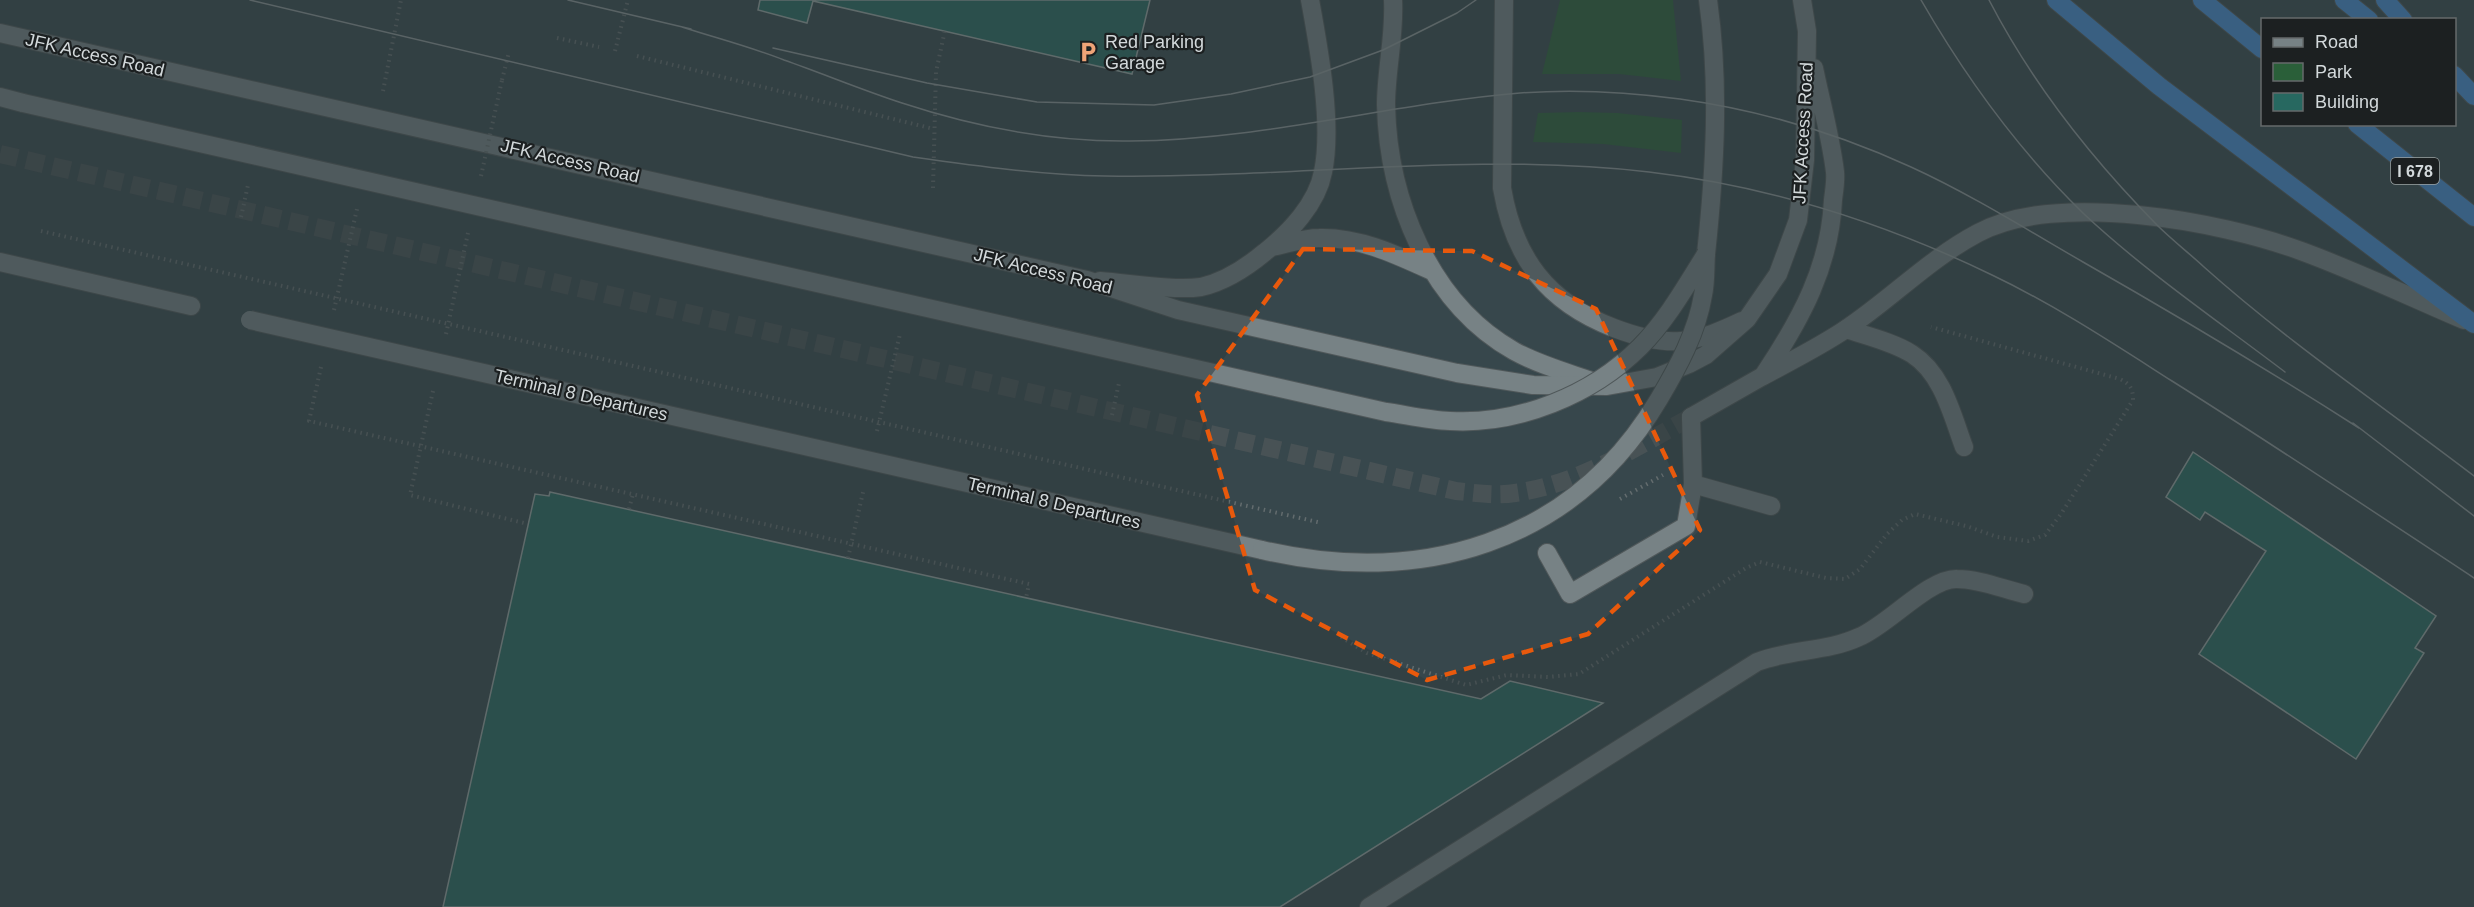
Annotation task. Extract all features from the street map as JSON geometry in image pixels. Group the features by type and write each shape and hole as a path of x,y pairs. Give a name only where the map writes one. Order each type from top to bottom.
{"highway":[{"path":"2056,0 2168,93 2474,324"},
{"path":"2202,0 2261,48"},
{"path":"2344,0 2366,18"},
{"path":"2385,0 2401,18"},
{"path":"2456,77 2474,96"},
{"path":"2456,89 2474,103"},
{"name":"I 678","path":"2359,126 2474,217"}],"street":[{"path":"1087,280 1181,287 1201,286 1237,271 1272,247 1304,211 1323,173 1324,117 1320,52 1310,0"},
{"path":"1393,0 1386,106 1390,148 1406,216 1431,270 1467,314 1513,351 1539,363 1607,386"},
{"path":"1504,0 1502,188 1507,214 1517,243 1532,268 1551,291 1573,309 1628,333 1657,340 1680,341 1701,337 1747,319"},
{"name":"Terminal 8 Departures","path":"250,320 1289,556 1383,563 1451,553 1516,531 1571,500 1613,461 1647,419 1676,370 1688,343 1704,294 1715,164 1716,123 1708,0"},
{"name":"JFK Access Road","path":"0,33 1087,280 1178,310 1456,372 1533,385 1607,386 1657,376 1706,355 1747,319 1778,274 1798,220 1805,160 1806,31 1802,0"},
{"path":"1763,376 1792,332 1810,299 1823,265 1832,227 1835,173 1806,31"},
{"path":"0,97 1386,412 1450,422 1481,421 1530,411 1566,398 1603,377 1640,348 1658,328 1706,254"},
{"path":"1547,553 1570,594 1686,526 1692,484 1691,417 1846,329 1924,268 1978,232 2008,220 2066,212 2129,214 2228,230 2300,250 2474,324"},
{"path":"1272,247 1317,237 1344,239 1383,249 1431,270"},
{"path":"0,262 191,306"},
{"path":"1846,329 1910,353 1923,362 1942,390 1964,447"},
{"path":"1692,484 1771,506"},
{"path":"1368,907 1757,662 1772,656 1831,646 1858,638 1875,629 1942,582 1955,579 1967,580 2024,594"}],"path":[{"path":"615,51 628,0"},
{"path":"933,188 936,72 945,30"},
{"path":"557,38 599,47"},
{"path":"502,80 509,51"},
{"path":"637,56 934,129"},
{"path":"41,231 1322,523"},
{"path":"877,432 903,324"},
{"path":"1341,637 1367,653 1466,685 1507,675 1548,677 1579,674 1736,574 1760,562 1826,578 1845,579 1860,569 1887,534 1902,520 1915,514 1966,526 1997,537 2028,541 2045,535 2061,514 2133,400 2133,392 2129,383 1931,327"},
{"path":"309,421 1029,584 1026,598"},
{"path":"848,558 865,484"},
{"path":"629,509 633,494"}],"highlighted area":[{"path":"1303,249 1472,251 1596,309 1700,530 1588,634 1427,680 1255,590 1197,395"}],"shaded area":[{"path":"0,0 2474,0 2474,907 0,907"}],"green space":[{"path":"1560,0 1673,0 1681,81 1619,74 1542,74"},
{"path":"1538,113 1618,113 1682,120 1681,153 1603,144 1533,142"}],"building":[{"name":"Red Parking Garage","path":"760,0 1150,0 1132,74 813,1 807,23 758,10"},
{"path":"2193,452 2436,616 2415,648 2424,653 2356,759 2199,654 2266,551 2205,512 2200,520 2166,497"},
{"path":"550,492 1481,699 1510,681 1603,703 1280,907 443,907 535,494 549,496"}],"tunnel":[{"path":"0,154 1456,491 1508,494 1562,482 1628,452 1691,417"}],"tram line":[{"path":"250,0 913,157 961,164 1033,172 1105,176 1241,174 1445,165 1581,166 1694,178 1782,197 1868,223 1910,239 1992,275 2039,299 2210,405 2474,578"},
{"path":"568,0 691,29"},
{"path":"773,48 927,83 1037,102 1154,105 1231,94 1310,77 1383,50 1457,13 1476,0"},
{"path":"1921,0 1956,57 1995,113 2060,190 2132,256 2285,372"},
{"path":"1989,0 2024,61 2064,118 2109,173 2157,225 2269,322 2474,476"},
{"path":"682,27 759,51 930,112 986,126 1072,139 1130,141 1228,135 1471,98 1560,91 1660,97 1710,104 1769,117 1856,144 1911,167 1955,189 2187,323 2359,428"},
{"path":"2353,423 2474,516"}],"place":[{"name":"Red Parking Garage","path":"1088,52"}]}
